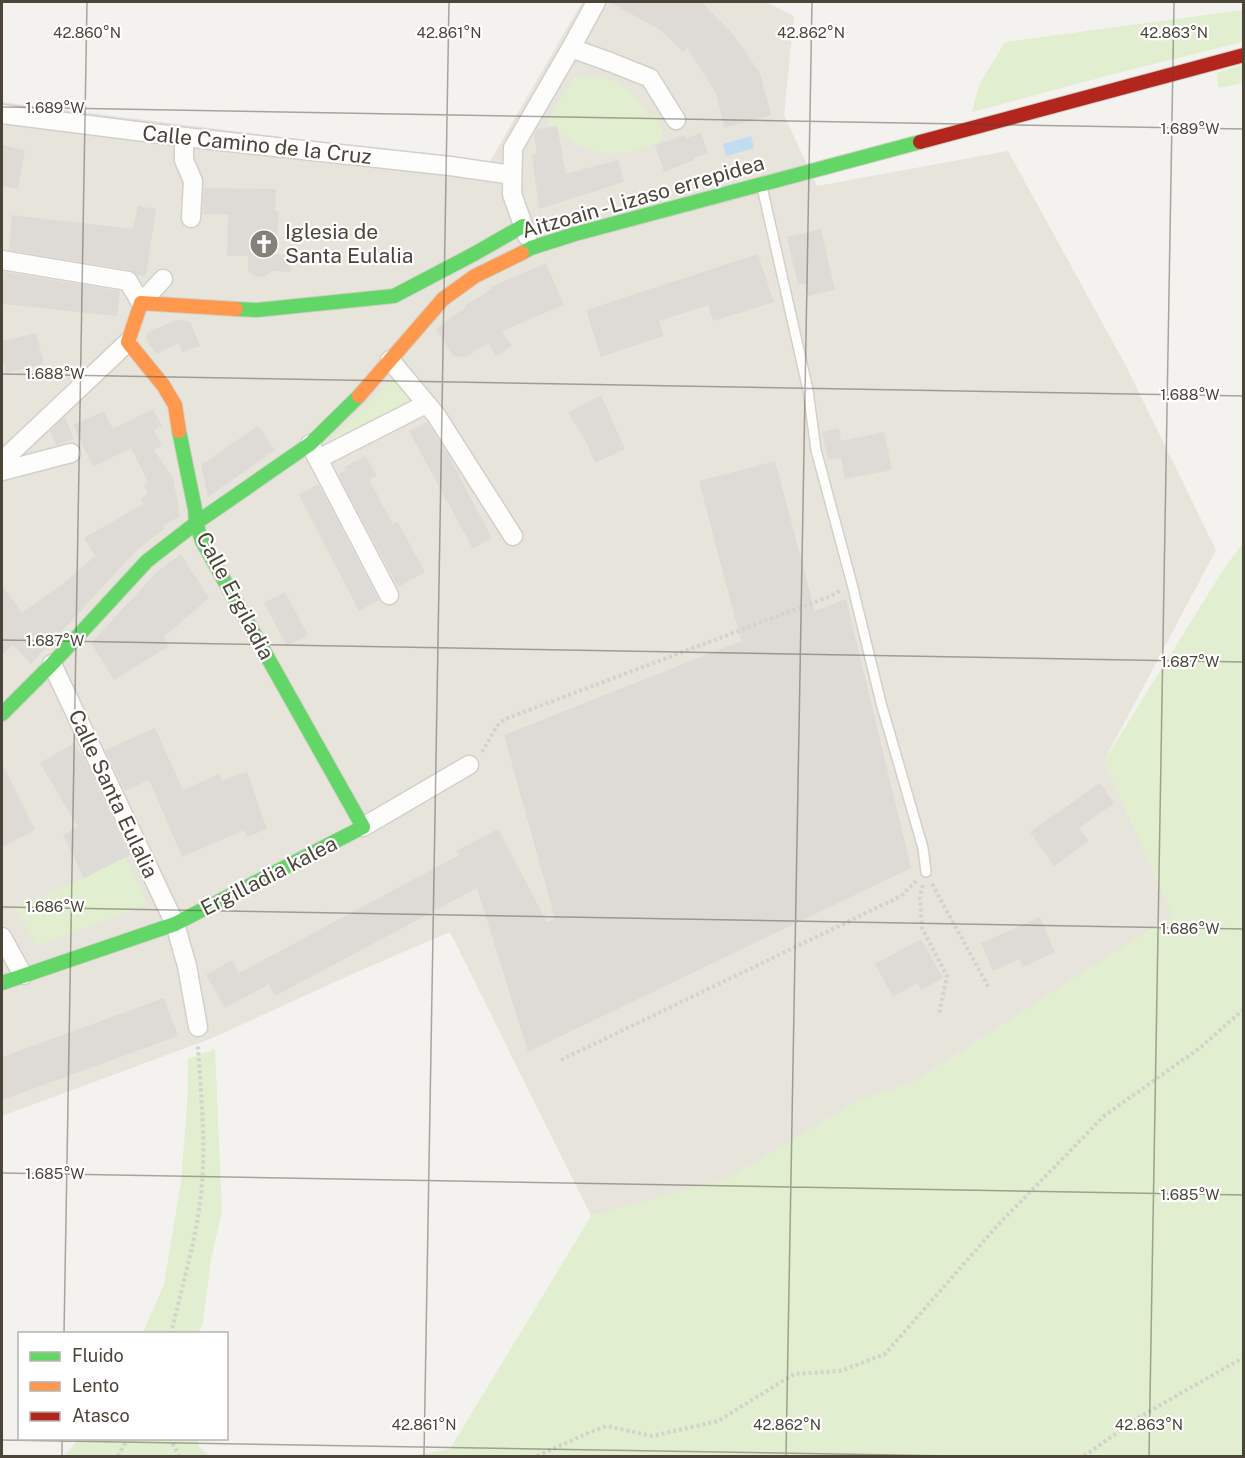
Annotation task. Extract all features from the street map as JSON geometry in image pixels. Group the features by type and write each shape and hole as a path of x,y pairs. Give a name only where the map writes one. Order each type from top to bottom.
{"street":[{"path":"531,248 512,194 513,148 572,48 596,2"},
{"path":"572,48 650,78 676,120"},
{"name":"Aitzoain - Lizaso errepidea","path":"2,714 9,695 52,664 147,561 196,523 314,452 443,299 476,276 531,248 575,234 1244,55"},
{"name":"Calle Camino de la Cruz","path":"2,114 512,175"},
{"path":"184,137 184,160 193,181 191,218"},
{"path":"141,303 257,310 394,296 524,226"},
{"path":"2,260 128,281 141,303"},
{"path":"2,461 128,342 141,303 163,279"},
{"path":"128,342 164,385 175,405 196,523"},
{"path":"390,360 436,415 513,536"},
{"path":"390,595 314,452 426,404"},
{"path":"2,471 71,453"},
{"name":"Calle Ergiladia","path":"196,523 202,541 274,669"},
{"name":"Calle Santa Eulalia","path":"52,664 175,924"},
{"name":"Ergilladia kalea","path":"274,669 363,827"},
{"name":"Ergilladia kalea","path":"2,983 175,924 363,827 469,765"},
{"name":"Ergilladia kalea","path":"175,924 187,966 198,1027"},
{"path":"2,937 23,975"}],"lane":[{"path":"761,184 808,390 816,450 881,703 923,848 926,872"}],"path":[{"path":"469,765 477,761 497,726 505,719 831,596 852,584"},
{"path":"926,872 989,988"},
{"path":"926,872 920,895 922,928 946,976 939,1014"},
{"path":"561,1060 901,896 926,872"},
{"path":"537,1456 607,1426 652,1436 718,1422 794,1374 840,1371 885,1353 997,1226 1104,1116 1201,1047 1244,1009"},
{"path":"171,1332 200,1203 204,1149 198,1027"},
{"path":"1084,1456 1138,1418 1244,1357"},
{"path":"118,1456 128,1440"},
{"path":"171,1440 178,1456"}],"shaded area":[{"path":"582,2 766,2 794,16 784,115 817,186 1008,151 1126,366 1216,550 1104,761 1173,915 914,1082 722,1186 591,1216 450,932 210,1039 2,1116 2,102 489,163"}],"green space":[{"path":"1243,10 1243,42 972,112 979,85 1005,42"},
{"path":"1243,64 1243,83 1218,88 1217,73"},
{"path":"574,77 607,79 629,90 650,116 657,114 662,140 639,149 610,154 588,149 546,124"},
{"path":"391,380 396,380 409,397 408,403 331,444 327,443 371,401"},
{"path":"1243,543 1243,1456 412,1456 450,1449 591,1216 726,1179 859,1100 914,1082 1172,915 1104,761 1225,567"},
{"path":"125,857 148,904 36,946 16,908"},
{"path":"215,1049 222,1211 211,1260 203,1322 199,1332 143,1332 164,1284 181,1182 188,1059"},
{"path":"78,1440 197,1440 200,1448 209,1456 64,1456"}],"water":[{"path":"751,136 754,148 726,156 723,144"}],"building":[{"path":"609,2 701,2 733,34 760,73 771,115 724,128 716,93 687,48 683,52 659,29"},
{"path":"557,126 566,174 618,160 624,182 539,209 532,155 537,154 534,135 537,129"},
{"path":"701,133 708,153 664,172 655,145 685,135 686,138"},
{"path":"2,145 25,150 18,189 2,186"},
{"path":"204,188 276,189 275,211 279,211 276,254 292,255 291,272 272,271 262,277 253,275 248,270 248,256 227,256 228,215 202,214"},
{"path":"138,206 156,209 146,276 138,275 130,270 9,250 12,215 133,229"},
{"path":"821,229 835,290 808,296 805,284 798,285 787,237"},
{"path":"758,254 774,302 713,321 708,305 659,321 664,336 601,357 586,310"},
{"path":"546,263 564,305 502,331 512,346 496,356 488,343 466,357 454,356 436,330 439,326 492,289 491,287"},
{"path":"4,272 120,291 117,316 2,304"},
{"path":"176,320 190,321 200,346 182,352 179,343 157,354 146,340 147,333"},
{"path":"36,333 44,364 6,373 2,341"},
{"path":"601,395 625,449 595,463 584,438 568,413"},
{"path":"153,409 162,426 154,430 162,446 154,450 173,478 180,516 163,526 165,528 136,551 31,664 13,645 2,655 2,586 22,613 65,582 95,556 84,538 143,504 141,499 148,493 144,485 148,482 131,448 93,467 73,425 104,411 113,429"},
{"path":"65,417 74,439 56,445 50,431"},
{"path":"427,422 447,453 492,538 473,549 409,431"},
{"path":"258,426 275,450 208,497 201,465"},
{"path":"839,428 841,441 884,432 892,470 845,479 841,458 828,460 822,432"},
{"path":"365,456 377,476 369,480 393,524 397,521 425,572 398,587 338,474 346,470 344,467"},
{"path":"775,461 815,611 846,599 911,868 528,1052 477,888 275,996 269,984 225,1008 206,975 232,960 239,973 459,855 456,851 498,829 547,922 555,919 504,735 741,641 699,481"},
{"path":"318,484 379,600 359,611 299,495"},
{"path":"181,554 209,598 164,637 169,646 114,680 91,643 157,572"},
{"path":"285,592 308,635 287,646 264,603"},
{"path":"155,728 183,790 219,774 222,780 247,772 267,829 247,837 244,830 182,857 149,780 125,791 105,750"},
{"path":"74,743 85,760 130,855 84,878 63,835 78,827 40,763"},
{"path":"2,763 35,830 2,847"},
{"path":"1100,783 1114,803 1079,828 1089,841 1054,866 1030,832"},
{"path":"1040,917 1055,952 1023,967 1019,959 993,971 981,943"},
{"path":"921,939 943,978 921,990 917,983 893,997 875,964"},
{"path":"164,998 178,1036 2,1100 2,1057"}],"traffic: fast":[{"path":"522,253 575,234 920,142"},
{"path":"236,309 257,310 394,296 523,226"},
{"path":"2,714 52,664 147,561 196,523 310,444 359,396"},
{"path":"2,983 175,924 363,827 202,541 196,523 179,431"}],"traffic: slow":[{"path":"359,396 443,299 475,276 522,253"},
{"path":"179,431 175,405 163,385 128,342 141,303 236,309"}],"traffic: jam":[{"path":"920,142 1244,55"}],"place":[{"name":"Iglesia de Santa Eulalia","path":"264,244"}]}
